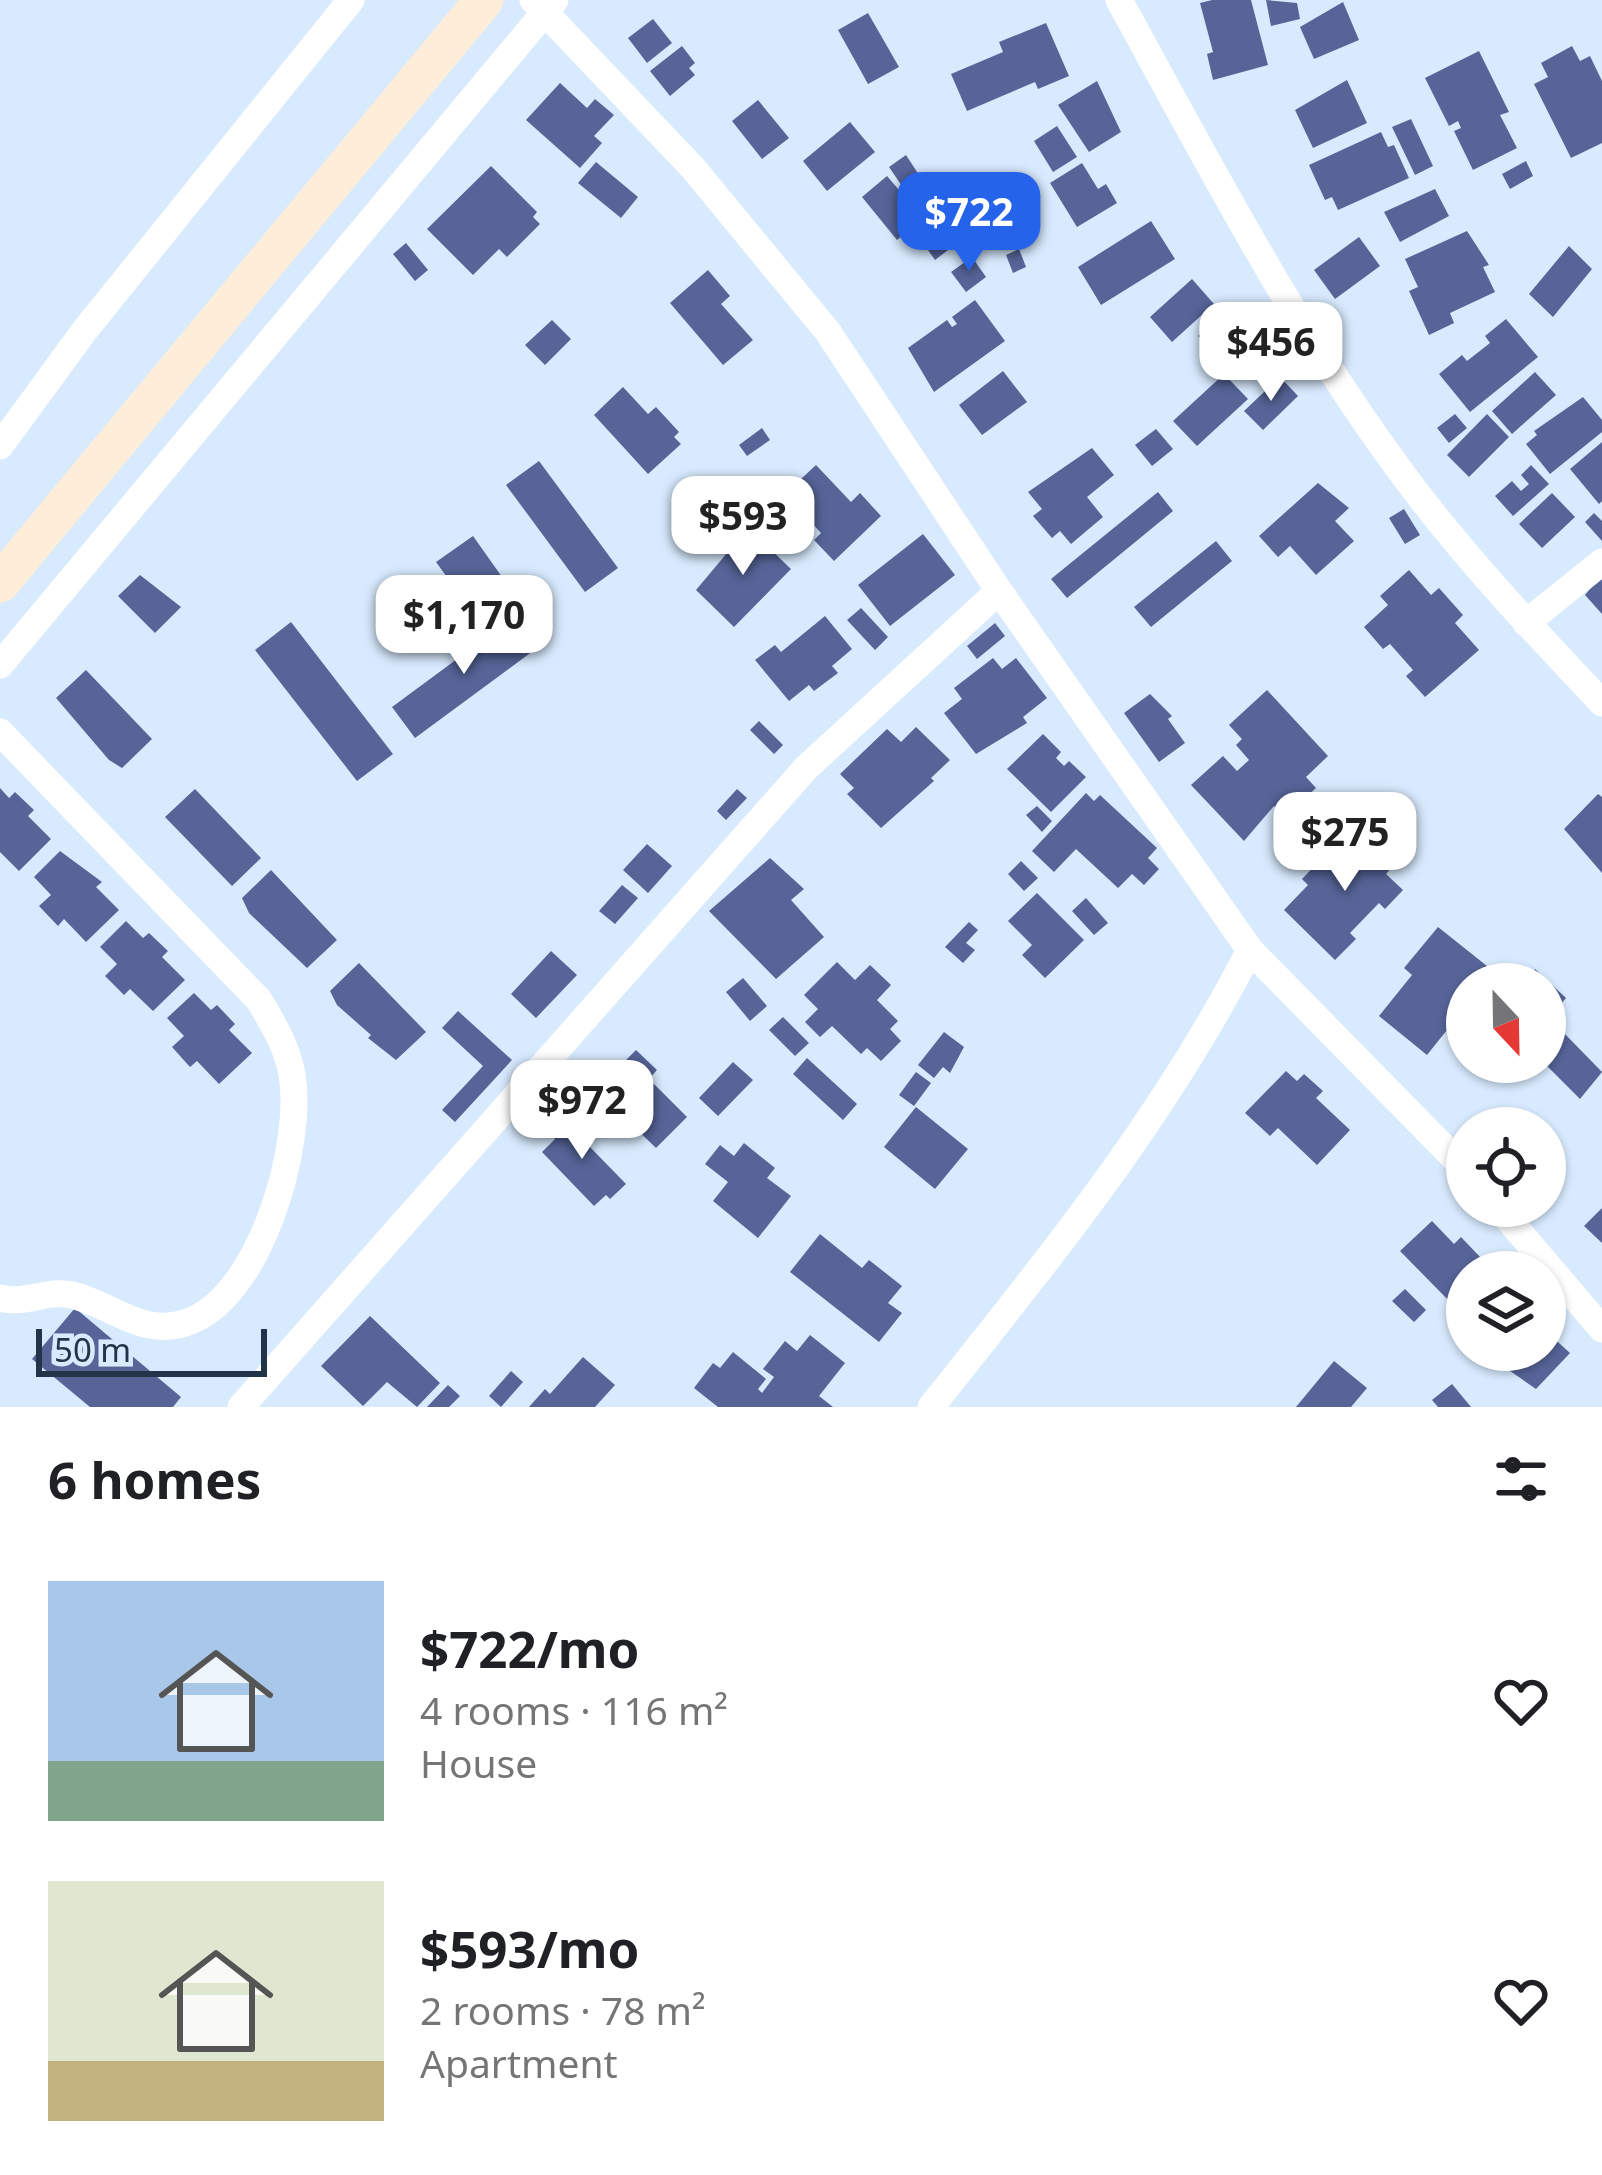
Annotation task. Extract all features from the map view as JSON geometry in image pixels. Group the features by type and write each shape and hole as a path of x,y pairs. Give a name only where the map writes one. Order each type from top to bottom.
{"main road":[{"path":"0,583 484,0"}],"street":[{"path":"0,446 85,330 352,0"},
{"path":"1119,0 1330,366 1408,481 1526,623 1602,703"},
{"path":"0,664 544,4 693,168 828,332 999,591 1250,950 1446,1150"},
{"path":"1526,623 1602,562"},
{"path":"241,1407 806,768 999,591"},
{"path":"0,732 259,1000 282,1039 293,1078 281,1186 241,1275 211,1310 184,1324 147,1326 74,1295 0,1298"},
{"path":"931,1407 1122,1166 1217,1014 1250,950"},
{"path":"1515,1227 1602,1330"}],"building":[{"path":"1251,0 1268,65 1213,80 1207,54 1213,52 1200,3"},
{"path":"1266,0 1297,3 1300,19 1271,26"},
{"path":"1343,2 1359,40 1314,59 1300,27"},
{"path":"868,13 899,67 868,84 838,30"},
{"path":"653,19 672,43 647,63 628,38"},
{"path":"1046,23 1069,76 1038,89 1035,82 967,111 951,74 1003,52 999,42"},
{"path":"682,46 695,63 689,68 695,75 670,96 650,71"},
{"path":"1572,46 1580,61 1590,56 1602,81 1602,143 1571,158 1534,84 1548,77 1541,63"},
{"path":"1479,51 1509,112 1500,115 1517,148 1473,170 1454,131 1461,128 1458,121 1449,126 1425,78"},
{"path":"1347,80 1367,123 1313,148 1295,110"},
{"path":"1097,81 1121,132 1089,152 1058,105"},
{"path":"560,83 587,108 595,99 614,115 594,136 602,143 580,168 526,120"},
{"path":"758,100 789,138 762,159 732,121"},
{"path":"1411,119 1433,166 1415,175 1392,127"},
{"path":"850,122 875,152 827,191 803,161"},
{"path":"1057,126 1077,157 1053,172 1034,141"},
{"path":"1381,132 1388,147 1394,145 1409,178 1338,210 1332,197 1325,200 1309,165"},
{"path":"906,155 923,181 906,192 889,167"},
{"path":"1526,161 1533,176 1510,189 1502,174"},
{"path":"596,162 638,197 621,218 578,183"},
{"path":"1082,163 1098,189 1106,184 1117,203 1077,227 1050,183"},
{"path":"491,166 537,212 533,217 540,224 507,257 499,249 473,275 427,229"},
{"path":"887,176 923,218 897,240 862,197"},
{"path":"1435,189 1449,216 1400,242 1384,212"},
{"path":"987,208 996,233 969,242 960,218"},
{"path":"1151,221 1175,259 1101,305 1078,267"},
{"path":"941,225 956,244 935,260 921,240"},
{"path":"1467,231 1489,265 1483,267 1495,292 1450,313 1454,323 1429,335 1409,291 1418,287 1405,259"},
{"path":"1359,237 1380,266 1335,299 1314,270"},
{"path":"406,243 428,270 415,281 393,254"},
{"path":"1569,246 1592,269 1553,317 1529,294"},
{"path":"1019,249 1026,267 1013,273 1006,255"},
{"path":"972,257 986,277 966,292 951,272"},
{"path":"708,270 730,296 721,304 753,340 723,365 670,303"},
{"path":"1192,279 1214,304 1172,342 1150,317"},
{"path":"975,300 1005,341 934,392 908,348 947,320 952,327 957,324 952,317"},
{"path":"1506,319 1538,357 1470,412 1439,374 1462,355 1467,361 1490,343 1485,336"},
{"path":"552,320 571,339 545,365 525,345"},
{"path":"1213,320 1230,336 1214,352 1198,336"},
{"path":"1003,371 1027,402 982,435 959,405"},
{"path":"1535,372 1556,395 1512,434 1492,411"},
{"path":"1224,374 1248,399 1197,446 1173,421"},
{"path":"1280,377 1298,396 1263,430 1244,411"},
{"path":"623,387 648,414 656,407 679,432 674,437 681,444 648,474 594,415"},
{"path":"1583,397 1602,420 1602,432 1550,474 1526,444 1537,435 1534,431"},
{"path":"1455,414 1467,428 1449,443 1437,428"},
{"path":"1487,414 1509,437 1469,477 1447,455"},
{"path":"762,428 770,440 747,456 739,445"},
{"path":"1156,429 1173,449 1152,466 1135,445"},
{"path":"1602,442 1602,501 1599,504 1570,469"},
{"path":"1092,448 1114,475 1087,497 1103,517 1071,544 1060,531 1052,538 1033,516 1042,509 1028,492"},
{"path":"539,461 618,568 585,592 506,485"},
{"path":"816,465 851,502 860,493 881,516 834,561 814,540 821,533 785,494"},
{"path":"1531,465 1549,484 1513,516 1495,496 1512,481 1521,491 1529,484 1521,475"},
{"path":"1318,483 1349,508 1335,521 1354,541 1316,575 1290,546 1278,557 1259,536"},
{"path":"1158,492 1173,511 1067,598 1051,579"},
{"path":"1552,493 1575,517 1542,548 1519,524"},
{"path":"1404,509 1420,535 1405,544 1389,518"},
{"path":"1594,513 1602,521 1602,541 1585,522"},
{"path":"748,528 791,569 734,627 696,590"},
{"path":"923,534 955,575 890,626 858,585"},
{"path":"473,536 517,598 481,624 436,562"},
{"path":"1216,541 1232,561 1151,627 1134,607"},
{"path":"1409,570 1431,595 1439,588 1463,615 1455,623 1479,650 1425,697 1406,676 1413,670 1390,644 1383,649 1364,627 1388,605 1380,596"},
{"path":"1602,574 1602,614 1585,595"},
{"path":"140,575 181,607 155,633 118,596"},
{"path":"861,608 888,637 875,650 847,620"},
{"path":"825,616 852,649 832,666 838,673 814,691 809,685 789,701 755,660 775,645 781,652"},
{"path":"514,617 537,648 415,738 392,707"},
{"path":"291,622 393,754 357,781 255,650"},
{"path":"995,623 1005,636 977,659 967,646"},
{"path":"993,658 1002,669 1016,658 1047,698 1023,717 1027,723 976,754 944,713 962,699 954,688"},
{"path":"86,670 152,739 122,768 109,760 56,698"},
{"path":"1267,690 1328,756 1306,777 1316,788 1284,817 1274,806 1244,841 1191,785 1223,756 1237,771 1249,760 1236,745 1242,739 1229,725"},
{"path":"1150,694 1172,716 1168,719 1185,743 1159,762 1124,713"},
{"path":"759,721 783,745 774,754 750,730"},
{"path":"916,727 950,760 931,778 934,781 881,828 847,794 854,788 840,774 887,729 901,742"},
{"path":"1043,734 1061,752 1056,758 1064,766 1069,761 1086,777 1051,812 1007,769"},
{"path":"0,788 9,798 15,792 34,810 28,816 51,839 19,871 0,852"},
{"path":"195,789 261,858 232,886 165,817"},
{"path":"737,789 747,798 726,820 717,811"},
{"path":"1086,793 1094,801 1100,795 1157,848 1148,858 1159,869 1144,885 1132,874 1118,888 1076,849 1054,872 1032,851"},
{"path":"1598,794 1602,797 1602,873 1564,829"},
{"path":"1037,806 1052,821 1042,832 1026,815"},
{"path":"1370,832 1399,859 1386,874 1403,890 1385,909 1379,903 1350,933 1356,939 1335,960 1284,910 1308,885 1302,879 1333,847 1345,858"},
{"path":"647,844 672,866 648,893 623,870"},
{"path":"60,851 102,882 96,887 119,910 86,942 64,919 58,926 39,906 51,895 34,877"},
{"path":"770,858 804,889 791,900 824,937 776,979 709,911"},
{"path":"1021,861 1038,878 1024,891 1008,874"},
{"path":"271,870 337,940 307,968 249,913 242,898"},
{"path":"622,885 638,898 615,924 599,911"},
{"path":"1037,893 1084,940 1045,978 1022,955 1032,945 1008,921"},
{"path":"1086,898 1108,923 1094,935 1072,911"},
{"path":"126,921 143,938 149,933 168,951 162,957 185,980 153,1011 130,989 124,995 105,976 117,964 100,947"},
{"path":"969,922 978,930 966,943 975,950 963,963 945,947"},
{"path":"1438,927 1483,963 1446,963 1446,1031 1427,1055 1379,1016 1412,975 1404,968"},
{"path":"551,951 577,975 536,1018 511,994"},
{"path":"837,962 855,980 870,965 891,985 877,1000 898,1021 890,1029 901,1041 881,1061 867,1048 861,1054 832,1026 820,1037 805,1022 818,1009 804,995"},
{"path":"359,963 426,1032 396,1060 368,1038 371,1035 337,1005 330,991"},
{"path":"743,978 767,1006 750,1021 726,992"},
{"path":"194,993 211,1010 217,1005 235,1024 229,1030 252,1053 219,1084 197,1061 190,1067 172,1047 184,1036 167,1018"},
{"path":"458,1011 512,1060 455,1122 442,1110 483,1066 442,1028"},
{"path":"783,1017 809,1043 795,1056 769,1030"},
{"path":"944,1032 964,1047 950,1073 943,1067 934,1078 918,1065"},
{"path":"1566,1035 1602,1072 1580,1099 1564,1083"},
{"path":"636,1050 657,1070 649,1079 687,1117 656,1148 623,1116 618,1122 601,1106 607,1100 597,1089"},
{"path":"807,1058 857,1104 843,1120 793,1074"},
{"path":"733,1062 753,1080 718,1116 699,1098"},
{"path":"1286,1071 1297,1081 1304,1074 1323,1091 1316,1098 1350,1130 1317,1165 1278,1128 1270,1136 1245,1113"},
{"path":"916,1072 931,1083 914,1106 899,1095"},
{"path":"916,1107 968,1149 935,1189 884,1147"},
{"path":"562,1118 573,1129 580,1122 596,1139 589,1146 626,1184 610,1199 606,1195 594,1206 542,1152 555,1139 548,1132"},
{"path":"744,1143 775,1168 767,1178 791,1196 758,1238 713,1201 728,1182 705,1164 720,1145 734,1156"},
{"path":"1602,1208 1602,1243 1584,1226"},
{"path":"1432,1221 1454,1244 1461,1237 1474,1251 1446,1251 1446,1298 1400,1251"},
{"path":"820,1234 862,1268 869,1260 902,1286 888,1303 902,1313 879,1342 790,1272"},
{"path":"1405,1289 1426,1310 1414,1322 1392,1301"},
{"path":"75,1308 181,1397 173,1407 90,1407 32,1359"},
{"path":"370,1316 440,1383 417,1407 387,1382 363,1406 321,1366"},
{"path":"810,1335 845,1363 819,1396 833,1407 718,1407 694,1388 713,1363 720,1368 733,1352 766,1379 758,1389 762,1393 774,1377 763,1369 785,1341 797,1351"},
{"path":"583,1357 615,1385 595,1407 529,1407 545,1389 550,1394"},
{"path":"1334,1361 1367,1388 1351,1407 1296,1407"},
{"path":"511,1371 523,1382 501,1407 489,1396"},
{"path":"1510,1371 1553,1371 1536,1389"},
{"path":"1452,1384 1471,1407 1438,1407 1432,1400"},
{"path":"448,1385 460,1396 449,1407 427,1407"}]}
